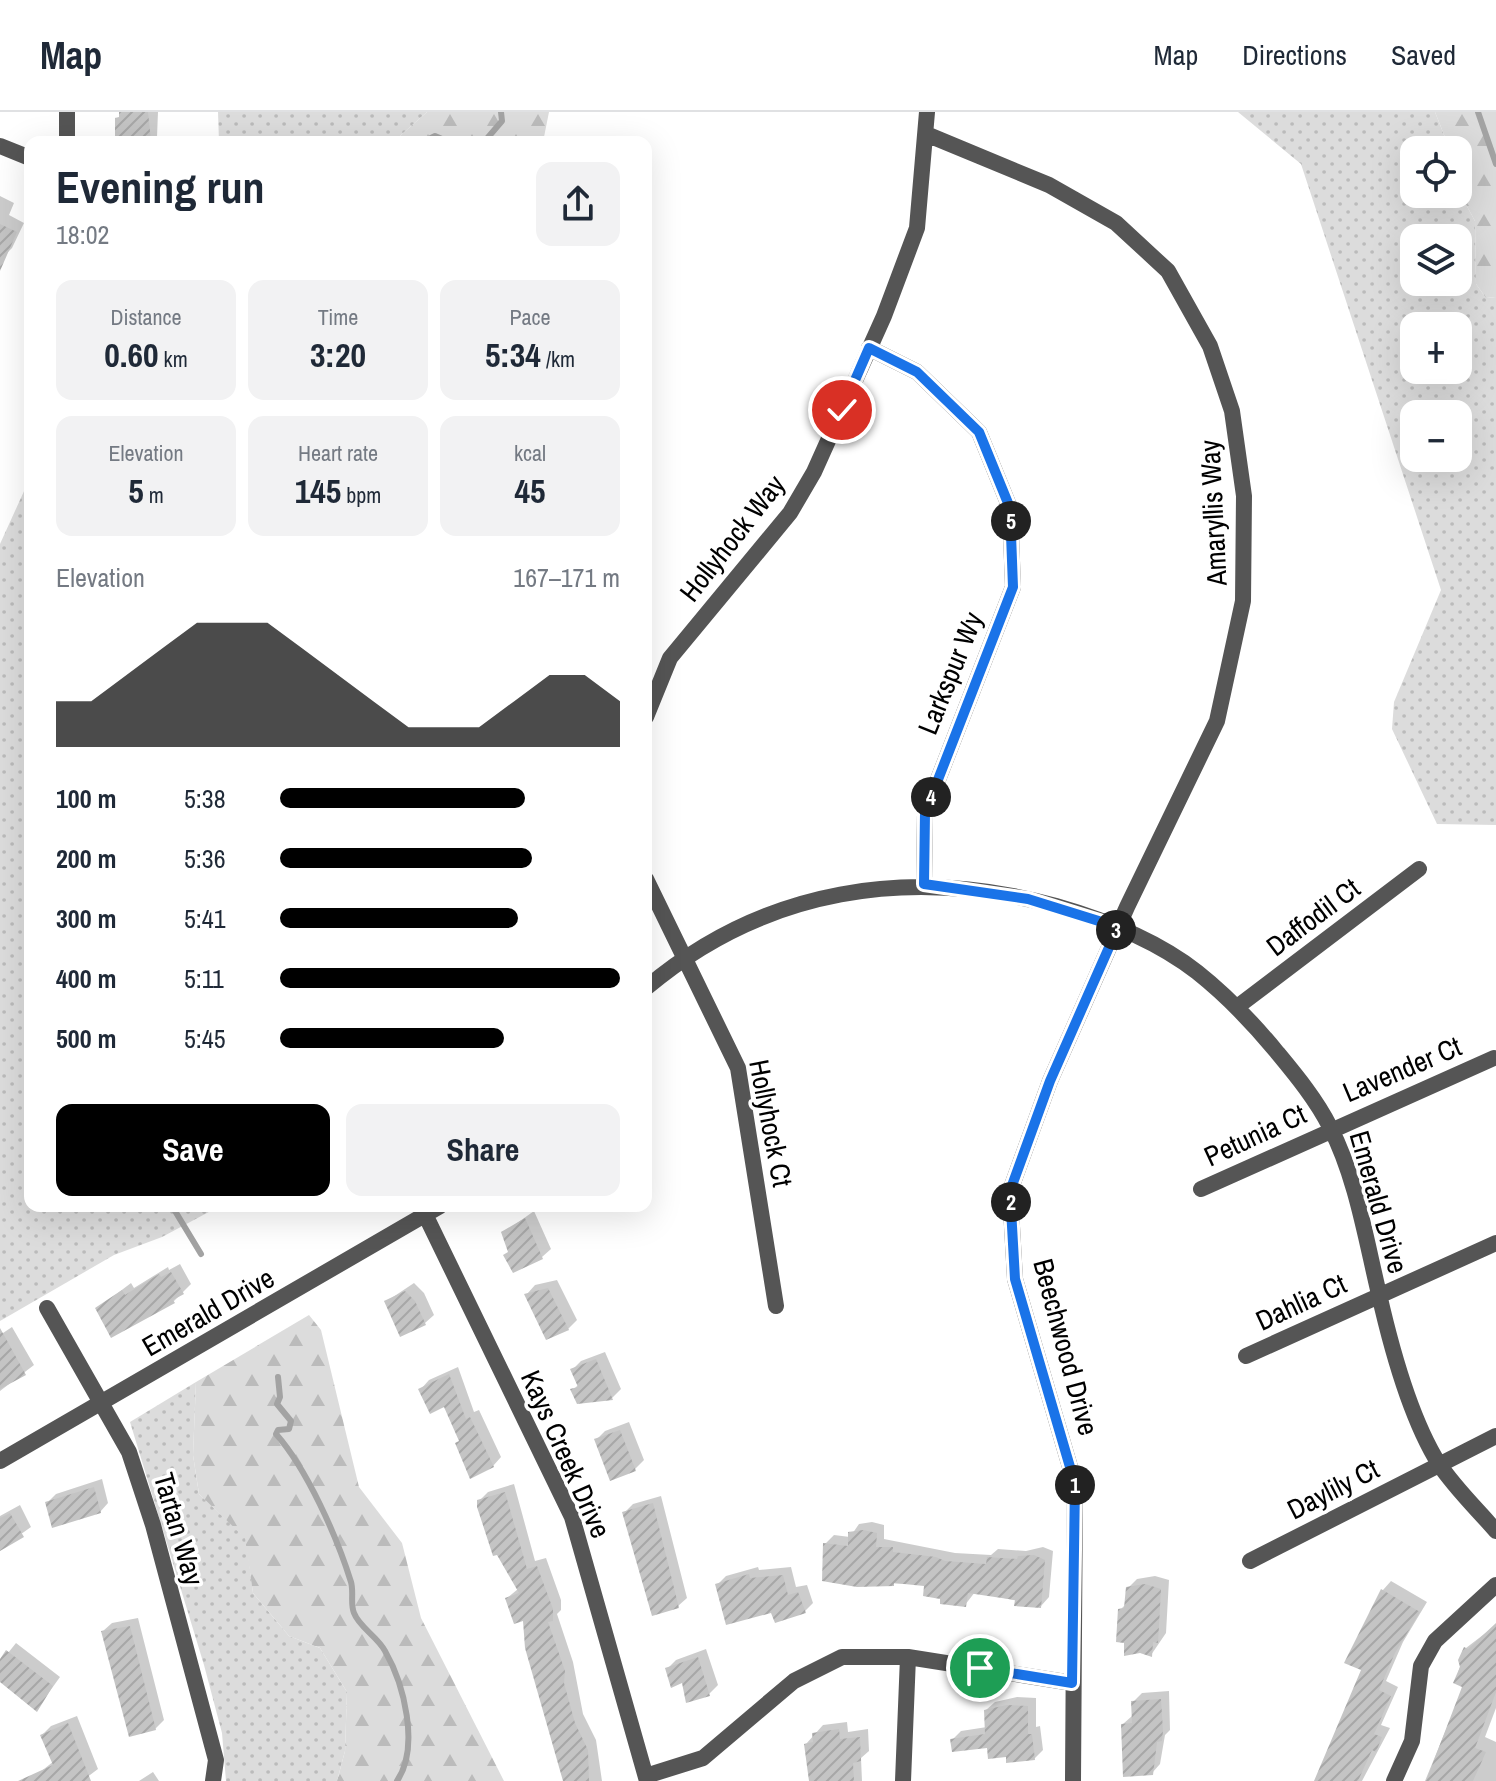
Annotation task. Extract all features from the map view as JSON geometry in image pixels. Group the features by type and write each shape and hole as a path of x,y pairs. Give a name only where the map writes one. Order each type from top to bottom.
{"street":[{"path":"67,112 67,136"},
{"name":"Hollyhock Way","path":"652,702 670,658 790,513 814,472 869,348 917,228 927,112"},
{"name":"Amaryllis Way","path":"926,134 1049,185 1116,223 1168,271 1210,346 1232,411 1244,496 1243,601 1217,721 1118,927"},
{"path":"0,146 24,156"},
{"name":"Larkspur Wy","path":"869,348 917,372 979,432 1010,508 1013,587 925,813 924,884"},
{"name":"Daffodil Ct","path":"1237,1007 1419,869"},
{"name":"Emerald Drive","path":"652,984 686,958 729,933 829,894 924,884 1028,899 1118,927 1195,970 1237,1007 1296,1074 1331,1128 1372,1256 1400,1372 1439,1464 1496,1531"},
{"path":"652,894 686,958"},
{"name":"Beechwood Drive","path":"1073,1781 1075,1484 1015,1279 1010,1191 1050,1081 1118,927"},
{"name":"Hollyhock Ct","path":"686,958 738,1068 776,1306"},
{"name":"Lavender Ct","path":"1331,1128 1494,1058"},
{"name":"Petunia Ct","path":"1201,1189 1331,1128"},
{"name":"Emerald Drive","path":"0,1461 102,1404 424,1212"},
{"name":"Kays Creek Drive","path":"430,1212 572,1517 646,1778"},
{"name":"Dahlia Ct","path":"1246,1356 1496,1243"},
{"name":"Tartan Way","path":"47,1308 129,1452 153,1525 216,1760 213,1781"},
{"name":"Daylily Ct","path":"1250,1561 1496,1436"},
{"path":"1394,1781 1412,1741 1421,1666 1435,1641 1496,1585"},
{"path":"646,1778 703,1758 794,1681 842,1657 908,1657 1072,1683"},
{"path":"903,1781 908,1657"}],"green space":[{"path":"218,112 427,112 400,136 219,136"},
{"path":"427,112 549,112 544,136 400,136"},
{"path":"1238,112 1435,112 1444,136 1400,136 1400,208 1468,208 1475,221 1476,284 1486,298 1496,297 1496,825 1437,824 1392,729 1394,702 1441,590 1402,472 1472,472 1472,400 1400,400 1400,465 1301,164"},
{"path":"1435,112 1496,112 1496,297 1486,298 1476,284 1475,221 1468,208 1472,208 1472,136 1444,136"},
{"path":"24,491 24,1212 209,1212 162,1237 114,1255 0,1321 0,544"},
{"path":"309,1315 321,1330 359,1487 402,1543 421,1618 504,1781 337,1781 345,1751 347,1692 320,1648 289,1636 253,1593 245,1538 199,1494 193,1455 196,1382"},
{"path":"196,1382 193,1455 199,1494 246,1538 253,1593 289,1636 320,1648 347,1692 345,1751 337,1781 226,1781 222,1733 204,1665 130,1422"}],"building":[{"path":"119,112 148,112 150,136 115,136 115,118 119,117"},
{"path":"0,224 17,232 0,271"},
{"path":"525,1218 543,1259 513,1273 503,1255 508,1252 501,1232"},
{"path":"171,1272 184,1294 173,1300 175,1303 111,1338 95,1308 122,1290 125,1295 159,1274 161,1277"},
{"path":"548,1288 569,1330 546,1340 524,1294"},
{"path":"405,1291 415,1301 426,1325 400,1337 384,1301"},
{"path":"0,1328 26,1375 0,1389"},
{"path":"596,1359 613,1400 577,1404 570,1389 578,1387 570,1369"},
{"path":"449,1374 466,1419 470,1417 494,1467 470,1479 455,1443 459,1441 444,1407 430,1414 418,1389"},
{"path":"620,1430 636,1471 610,1481 594,1439"},
{"path":"94,1487 101,1513 52,1528 45,1502"},
{"path":"505,1492 527,1569 537,1566 553,1609 553,1621 548,1622 565,1671 564,1683 575,1723 588,1750 589,1781 563,1781 525,1648 523,1621 514,1624 505,1598 519,1593 497,1555 493,1556 477,1507 477,1500"},
{"path":"653,1503 679,1608 652,1616 622,1512"},
{"path":"10,1513 24,1537 0,1551 0,1518"},
{"path":"863,1530 877,1533 876,1547 893,1547 893,1552 936,1557 945,1561 986,1564 987,1557 1017,1559 1018,1556 1034,1555 1045,1560 1041,1608 1014,1606 1015,1600 968,1593 966,1607 940,1604 940,1599 923,1596 924,1586 894,1583 894,1586 857,1587 822,1581 823,1543 848,1546 848,1532"},
{"path":"749,1574 750,1578 783,1575 788,1595 798,1592 806,1613 775,1623 771,1613 726,1625 715,1584"},
{"path":"1145,1584 1161,1589 1158,1643 1153,1642 1152,1657 1140,1653 1124,1656 1124,1643 1116,1642 1118,1609 1124,1608 1126,1587"},
{"path":"1381,1589 1420,1612 1395,1653 1379,1690 1391,1696 1374,1734 1382,1737 1376,1752 1372,1750 1358,1781 1314,1781 1361,1670 1344,1663"},
{"path":"1496,1623 1496,1692 1475,1748 1486,1752 1473,1781 1426,1781 1462,1687 1453,1683 1460,1667 1458,1660 1464,1647 1468,1649"},
{"path":"130,1626 156,1730 129,1737 101,1631"},
{"path":"6,1650 53,1686 37,1712 0,1682 0,1659"},
{"path":"698,1657 710,1696 686,1703 682,1683 671,1688 665,1668"},
{"path":"1161,1699 1162,1741 1157,1742 1153,1775 1123,1777 1121,1724 1132,1723 1131,1701"},
{"path":"1007,1705 1028,1706 1028,1734 1032,1734 1035,1760 1006,1763 1006,1757 988,1759 987,1748 952,1752 950,1739 985,1734 984,1710"},
{"path":"68,1723 91,1781 18,1781 53,1765 40,1735"},
{"path":"839,1729 840,1739 860,1737 861,1761 853,1763 854,1781 809,1781 804,1744 813,1742 812,1733"}],"waterway":[{"path":"489,136 502,121 501,112"},
{"path":"1478,112 1496,164"},
{"path":"176,1212 201,1254"},
{"path":"278,1377 280,1397 277,1404 291,1421 289,1429 278,1430 276,1434 299,1466 338,1545 351,1582 354,1613 385,1651 398,1680 407,1716 408,1751 397,1781"}],"route":[{"path":"842,410 869,348 917,372 979,432 1010,508 1013,587 925,813 924,884 1028,899 1089,915 1118,927 1050,1081 1010,1191 1015,1279 1044,1369 1075,1484 1072,1683 980,1668"}]}
